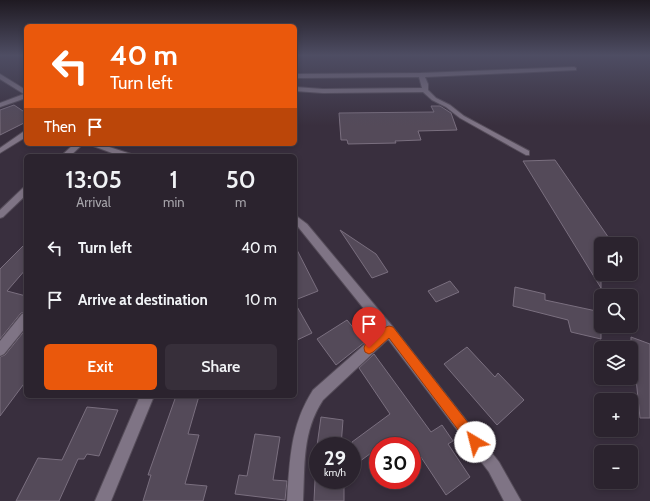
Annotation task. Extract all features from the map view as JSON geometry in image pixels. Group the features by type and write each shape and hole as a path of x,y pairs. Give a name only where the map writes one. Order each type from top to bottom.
{"street":[{"path":"5,79 24,93"},
{"path":"423,79 425,90 434,99 448,106 468,121 526,153"},
{"path":"297,89 324,91 425,90"},
{"path":"0,105 24,95"},
{"path":"0,150 24,135"},
{"path":"67,154 77,146"},
{"path":"98,146 120,153 122,146"},
{"path":"0,215 24,192"},
{"path":"297,220 304,226 389,331 494,467 513,501"},
{"path":"0,350 24,320"},
{"path":"295,501 299,442 302,422 309,406 318,394 389,331"},
{"path":"103,501 146,398"}],"building":[{"path":"14,105 24,112 24,123 0,135 0,110"},
{"path":"431,106 440,106 451,113 457,130 418,131 421,140 395,141 396,143 348,144 347,140 341,140 339,113 434,112"},
{"path":"555,160 608,237 594,237 594,277 523,161"},
{"path":"340,230 376,254 388,272 372,278"},
{"path":"24,245 24,271 7,291 24,295 24,312 21,313 0,339 0,269"},
{"path":"297,250 318,291 297,299"},
{"path":"450,281 459,292 436,302 428,291"},
{"path":"597,281 601,281 601,288"},
{"path":"515,287 545,294 545,300 594,310 594,333 601,333 601,339 571,332 568,320 513,306"},
{"path":"297,307 312,333 297,340"},
{"path":"347,320 365,342 336,365 317,339"},
{"path":"24,331 24,384 0,416 0,357 5,355"},
{"path":"631,337 650,344 650,418 640,418 637,385 638,385 638,341 631,341"},
{"path":"467,347 495,377 498,373 524,400 497,425 444,364"},
{"path":"374,354 431,432 442,425 453,441 448,444 470,477 446,495 421,457 421,437 369,437 369,455 361,460 361,437 359,437 390,414 359,368"},
{"path":"175,398 198,398 188,434 199,435 185,484 207,486 203,501 143,501 151,475 148,475"},
{"path":"87,407 118,410 99,456 87,454 84,459 78,459 59,501 16,501 38,458 62,460"},
{"path":"321,417 343,420 342,437 318,437"},
{"path":"255,434 280,437 273,480 287,481 285,500 235,494 239,475 247,476"},
{"path":"315,489 344,489 344,501 314,501"}],"route":[{"path":"369,348 389,331 475,442"}]}
